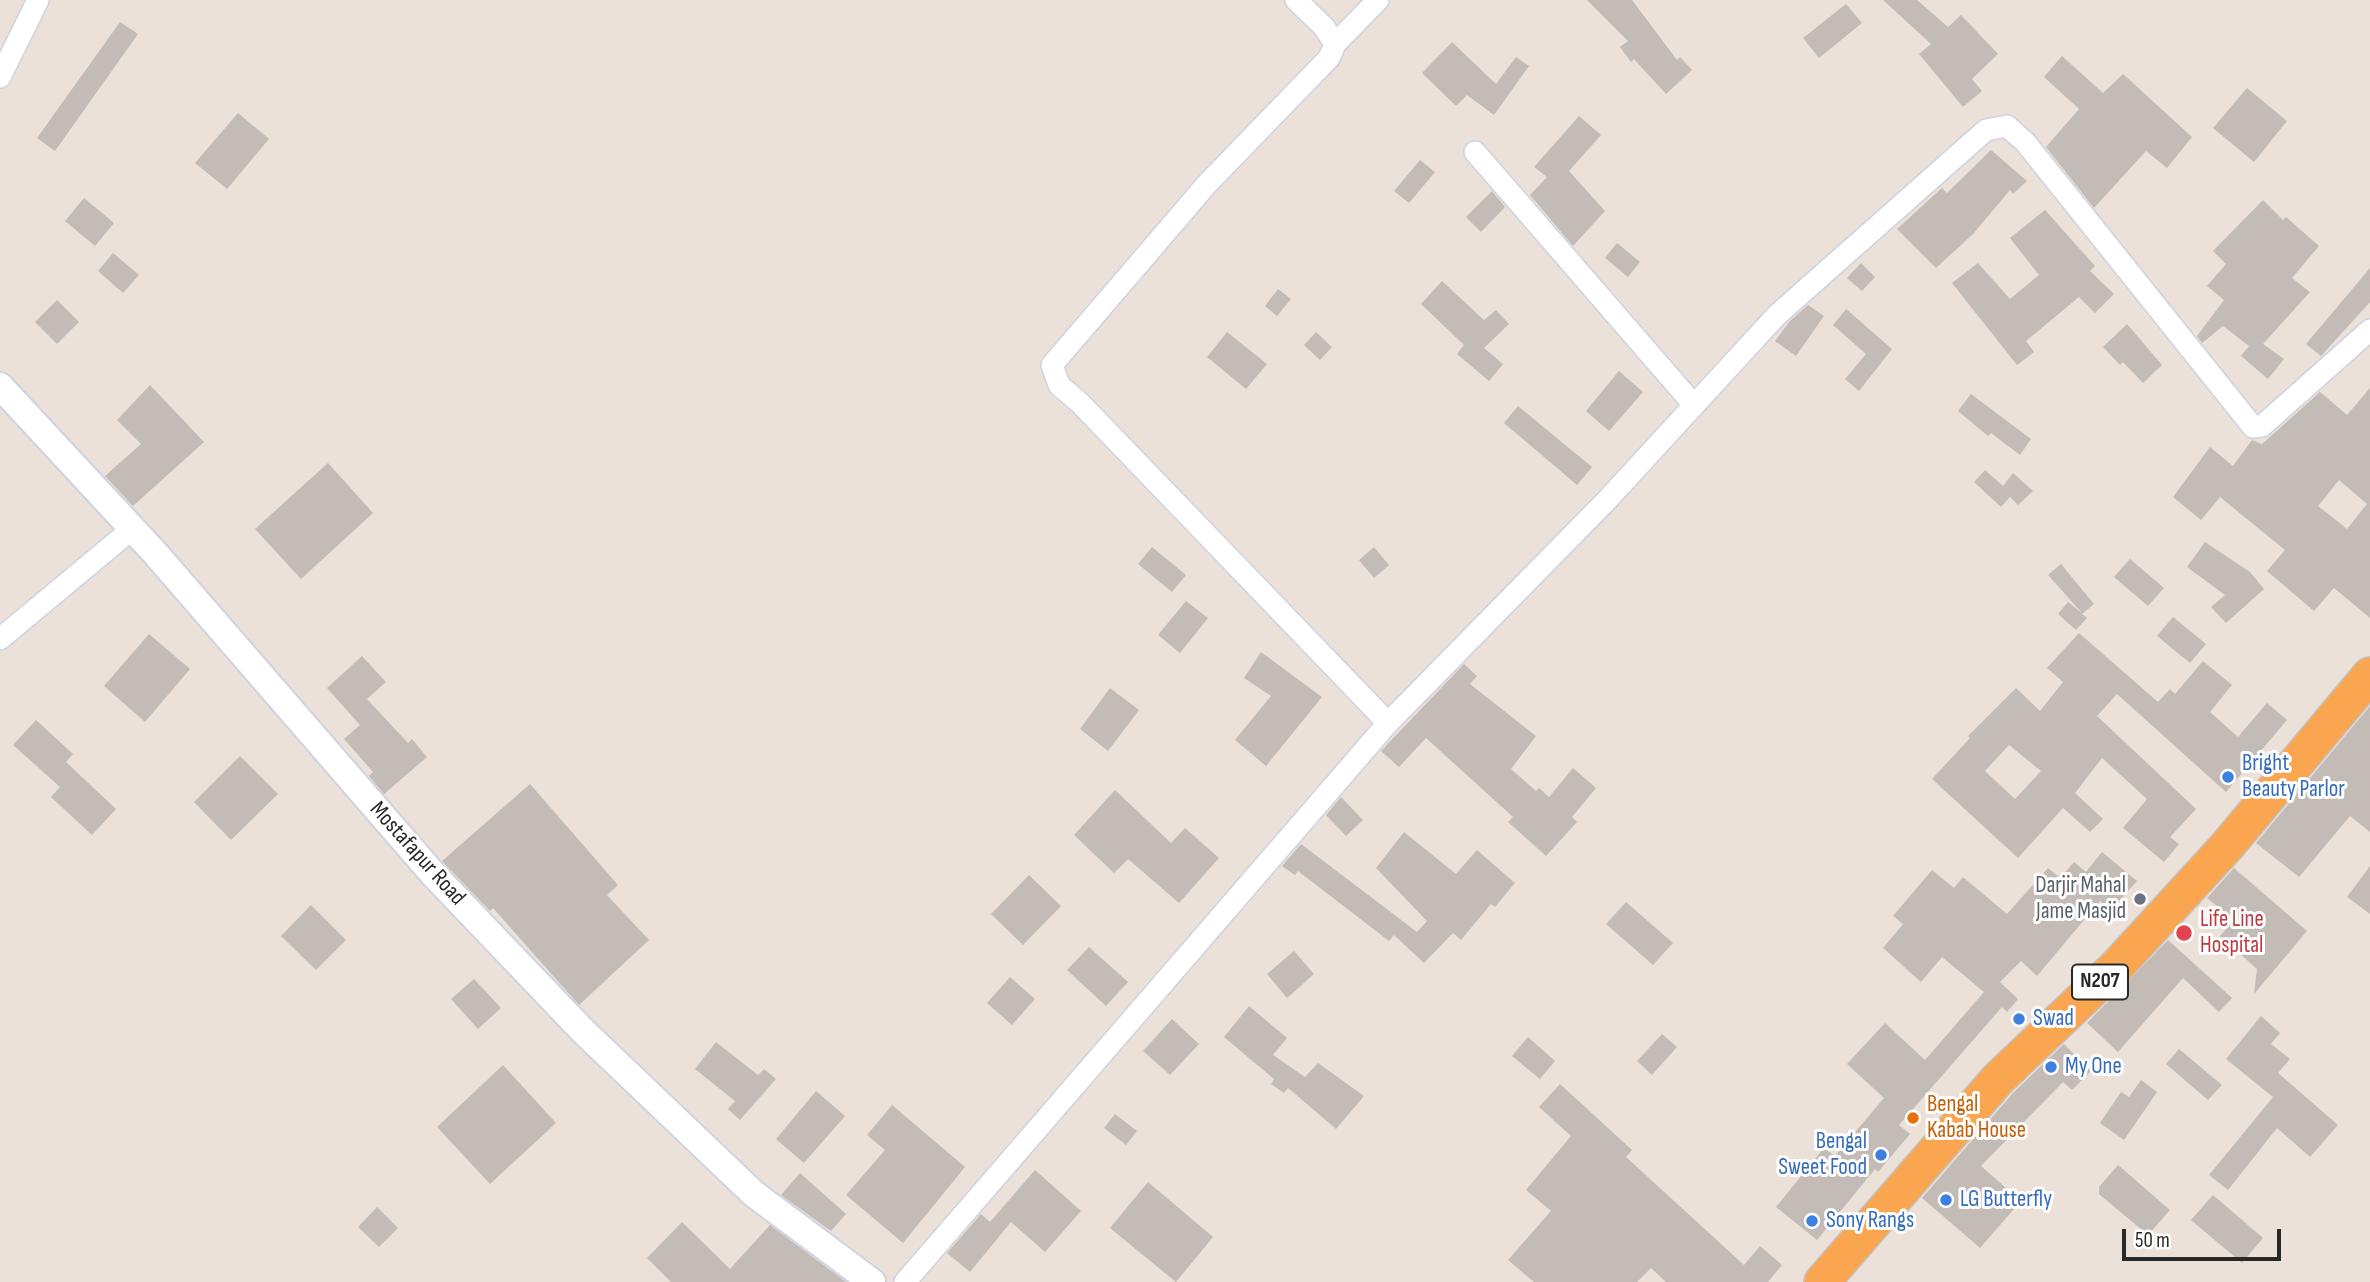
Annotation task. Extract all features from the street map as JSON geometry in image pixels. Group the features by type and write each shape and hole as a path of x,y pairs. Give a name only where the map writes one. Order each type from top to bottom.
{"highway":[{"name":"N207","path":"1822,1282 1998,1079 2116,967 2227,846 2370,675"}],"street":[{"path":"0,77 38,0"},
{"path":"1296,0 1324,27 1335,44"},
{"path":"1378,0 1335,44 1329,58 1207,184 1052,365 1059,385 1080,403 1388,723"},
{"path":"905,1282 1388,723 1608,499 1777,315 1986,130 2007,126 2025,142 2253,427 2262,426 2370,330"},
{"path":"1475,152 1694,405"},
{"name":"Mostafapur Road","path":"0,386 132,529 433,874 583,1031 754,1194 872,1282"},
{"path":"0,639 132,529"}],"building":[{"path":"1587,0 1632,0 1677,60 1680,57 1692,70 1666,94 1634,59 1631,62 1620,47 1628,41"},
{"path":"1883,0 1917,0 1948,27 1961,15 1998,54 1972,79 1982,91 1963,107 1919,54 1931,44"},
{"path":"1846,4 1862,23 1819,58 1803,38"},
{"path":"120,22 138,34 55,151 37,138"},
{"path":"1452,42 1496,84 1516,57 1529,66 1494,115 1467,95 1456,106 1422,73"},
{"path":"2062,56 2103,93 2123,74 2192,137 2167,168 2146,151 2094,208 2046,147 2079,109 2044,77"},
{"path":"2247,88 2287,121 2254,162 2213,128"},
{"path":"238,113 269,139 227,189 195,163"},
{"path":"1579,116 1601,135 1569,171 1605,211 1573,246 1530,195 1547,177 1534,167"},
{"path":"1991,150 2027,181 2013,194 2010,190 1973,234 1936,268 1897,229 1942,188 1947,193"},
{"path":"1420,160 1435,172 1409,203 1394,191"},
{"path":"1492,191 1505,207 1481,232 1466,217"},
{"path":"84,198 114,223 95,246 65,221"},
{"path":"2263,200 2283,220 2286,217 2319,246 2292,278 2310,292 2263,344 2284,359 2268,379 2241,356 2249,346 2223,326 2202,343 2197,336 2224,300 2207,286 2226,264 2213,251"},
{"path":"2045,210 2095,266 2090,271 2114,294 2095,313 2079,297 2026,341 2034,352 2017,365 1952,283 1978,263 2010,299 2039,275 2010,238"},
{"path":"1617,243 1640,262 1628,277 1605,258"},
{"path":"113,253 139,275 123,293 98,271"},
{"path":"1861,263 1875,277 1862,291 1847,278"},
{"path":"2370,268 2370,302 2321,356 2306,344"},
{"path":"1442,281 1484,320 1496,310 1509,324 1484,348 1503,364 1489,381 1457,354 1464,345 1421,304"},
{"path":"1278,289 1291,299 1277,316 1265,306"},
{"path":"57,300 79,322 57,344 35,322"},
{"path":"1808,305 1824,316 1796,356 1775,341 1790,321"},
{"path":"1846,309 1892,349 1859,391 1845,379 1866,354 1833,325"},
{"path":"2127,324 2162,365 2143,383 2123,362 2120,365 2103,347"},
{"path":"1227,332 1267,364 1246,389 1207,357"},
{"path":"1316,332 1332,347 1320,360 1304,345"},
{"path":"1619,371 1643,392 1609,431 1586,411"},
{"path":"150,385 204,442 133,506 105,476 141,444 117,420"},
{"path":"2370,388 2370,618 2334,588 2314,611 2267,571 2285,550 2220,497 2201,520 2173,497 2210,447 2233,466 2252,440 2262,444 2320,392 2347,415","holes":["2339,480 2367,504 2347,529 2318,506"]},
{"path":"1971,394 2031,439 2020,455 1991,433 1988,436 1958,411"},
{"path":"1518,406 1592,467 1577,485 1504,423"},
{"path":"328,463 373,513 301,579 255,529"},
{"path":"1985,470 2003,486 2013,473 2033,491 2018,505 2010,497 2001,507 1974,482"},
{"path":"2205,542 2250,572 2264,589 2226,623 2211,607 2225,595 2187,567"},
{"path":"1152,547 1186,575 1172,592 1138,564"},
{"path":"1374,547 1389,565 1374,578 1359,560"},
{"path":"2130,559 2164,588 2148,606 2114,577"},
{"path":"2061,564 2094,604 2082,614 2087,618 2076,630 2058,614 2068,602 2082,613 2048,575"},
{"path":"1186,601 1208,618 1180,653 1158,635"},
{"path":"2173,617 2206,644 2190,663 2157,636"},
{"path":"2079,633 2158,702 2170,689 2175,694 2203,661 2232,685 2210,712 2238,737 2267,703 2287,720 2226,792 2117,694 2097,716 2196,809 2170,837 2179,844 2164,862 2123,828 2147,799 2102,758 2075,793 2103,819 2090,832 2063,808 2018,858 1932,779 1970,738 1968,736 2016,688 2040,711 2063,682 2047,668","holes":["2009,745 2041,771 2015,799 1985,771"]},
{"path":"149,634 190,669 145,722 104,686"},
{"path":"1261,652 1322,697 1266,766 1235,740 1271,696 1244,678"},
{"path":"362,656 386,682 367,699 408,743 412,739 427,757 384,794 369,776 373,772 344,739 360,725 327,688"},
{"path":"1464,664 1477,676 1470,684 1536,736 1511,769 1536,791 1539,788 1549,797 1573,768 1596,788 1572,817 1577,822 1546,856 1508,822 1513,817 1426,738 1399,767 1381,751"},
{"path":"1110,688 1139,710 1108,751 1080,729"},
{"path":"2370,706 2370,832 2350,816 2299,877 2256,843"},
{"path":"36,720 73,754 66,762 116,809 92,835 51,797 60,787 13,745"},
{"path":"240,756 278,794 231,840 194,802"},
{"path":"530,784 618,885 607,895 649,940 579,1005 493,908 490,911 442,861"},
{"path":"1115,790 1171,843 1185,828 1219,858 1179,903 1128,859 1114,873 1074,835"},
{"path":"1341,797 1363,820 1346,836 1326,815"},
{"path":"1404,832 1456,874 1477,850 1515,883 1495,907 1491,904 1461,940 1453,933 1424,963 1394,935 1389,941 1298,871 1295,875 1282,866 1301,844 1417,932 1427,921 1376,868"},
{"path":"2102,852 2137,881 2111,910 2100,901 2037,976 2021,961 2000,982 2018,999 2007,1012 2002,1007 1899,1125 1910,1134 1878,1172 1875,1169 1817,1240 1776,1207 1824,1148 1835,1156 1884,1098 1847,1064 1885,1023 1925,1060 1984,992 1942,957 1921,982 1883,948 1903,924 1893,916 1932,870 1954,888 1963,877 2007,914 2048,868 2060,878 2074,862 2086,872"},
{"path":"2370,866 2370,914 2347,897"},
{"path":"2234,868 2307,931 2254,994 2257,969 2220,936 2234,920 2207,898"},
{"path":"1029,875 1061,906 1023,945 991,914"},
{"path":"1626,902 1673,943 1653,965 1606,924"},
{"path":"311,905 346,940 316,970 281,936"},
{"path":"2168,940 2232,998 2219,1012 2183,978 2118,1052 2087,1023"},
{"path":"1089,947 1128,982 1106,1006 1067,970"},
{"path":"1294,951 1314,974 1287,998 1267,974"},
{"path":"1010,977 1035,999 1012,1025 987,1003"},
{"path":"474,979 501,1008 478,1029 451,999"},
{"path":"1249,1006 1287,1038 1273,1055 1305,1077 1318,1063 1364,1096 1336,1129 1288,1088 1284,1093 1271,1084 1274,1079 1224,1037"},
{"path":"2261,1016 2280,1033 2271,1044 2290,1059 2278,1073 2338,1125 2310,1157 2277,1128 2228,1190 2209,1175 2273,1097 2226,1059"},
{"path":"1172,1019 1199,1044 1170,1075 1143,1051"},
{"path":"1662,1034 1677,1047 1652,1075 1637,1061"},
{"path":"1528,1037 1555,1061 1540,1079 1512,1056"},
{"path":"716,1042 758,1075 764,1069 776,1079 740,1120 728,1109 735,1101 695,1069"},
{"path":"2064,1044 2091,1071 2072,1090 2063,1082 1981,1166 2021,1201 1980,1248 1922,1198 2013,1093"},
{"path":"2179,1049 2222,1085 2208,1100 2166,1064"},
{"path":"503,1065 556,1123 490,1184 437,1127"},
{"path":"2141,1080 2157,1092 2124,1140 2100,1123 2121,1092 2129,1097"},
{"path":"1560,1084 1632,1150 1626,1157 1744,1265 1760,1246 1782,1265 1768,1282 1666,1282 1651,1268 1637,1282 1534,1282 1508,1260 1551,1211 1526,1190 1571,1136 1539,1107"},
{"path":"816,1091 845,1116 804,1163 776,1139"},
{"path":"892,1105 965,1167 903,1243 846,1195 885,1150 867,1135"},
{"path":"1115,1114 1137,1131 1126,1145 1104,1128"},
{"path":"2118,1165 2170,1210 2148,1235 2099,1194 2099,1187"},
{"path":"1035,1170 1081,1211 1045,1252 1011,1222 970,1272 947,1253 981,1214 990,1222"},
{"path":"800,1173 846,1214 831,1231 781,1195"},
{"path":"1148,1182 1213,1237 1176,1282 1110,1228"},
{"path":"2213,1195 2263,1238 2242,1263 2191,1220"},
{"path":"377,1207 398,1228 379,1247 358,1227"},
{"path":"682,1222 730,1269 770,1225 846,1282 671,1282 647,1258"}],"place":[{"name":"Bright Beauty Parlor","path":"2228,777"},
{"name":"Darjir Mahal Jame Masjid","path":"2140,899"},
{"name":"Life Line Hospital","path":"2184,933"},
{"name":"Swad","path":"2019,1019"},
{"name":"My One","path":"2051,1067"},
{"name":"Bengal Kabab House","path":"1913,1118"},
{"name":"Bengal Sweet Food","path":"1881,1155"},
{"name":"LG Butterfly","path":"1946,1200"},
{"name":"Sony Rangs","path":"1812,1221"}]}
